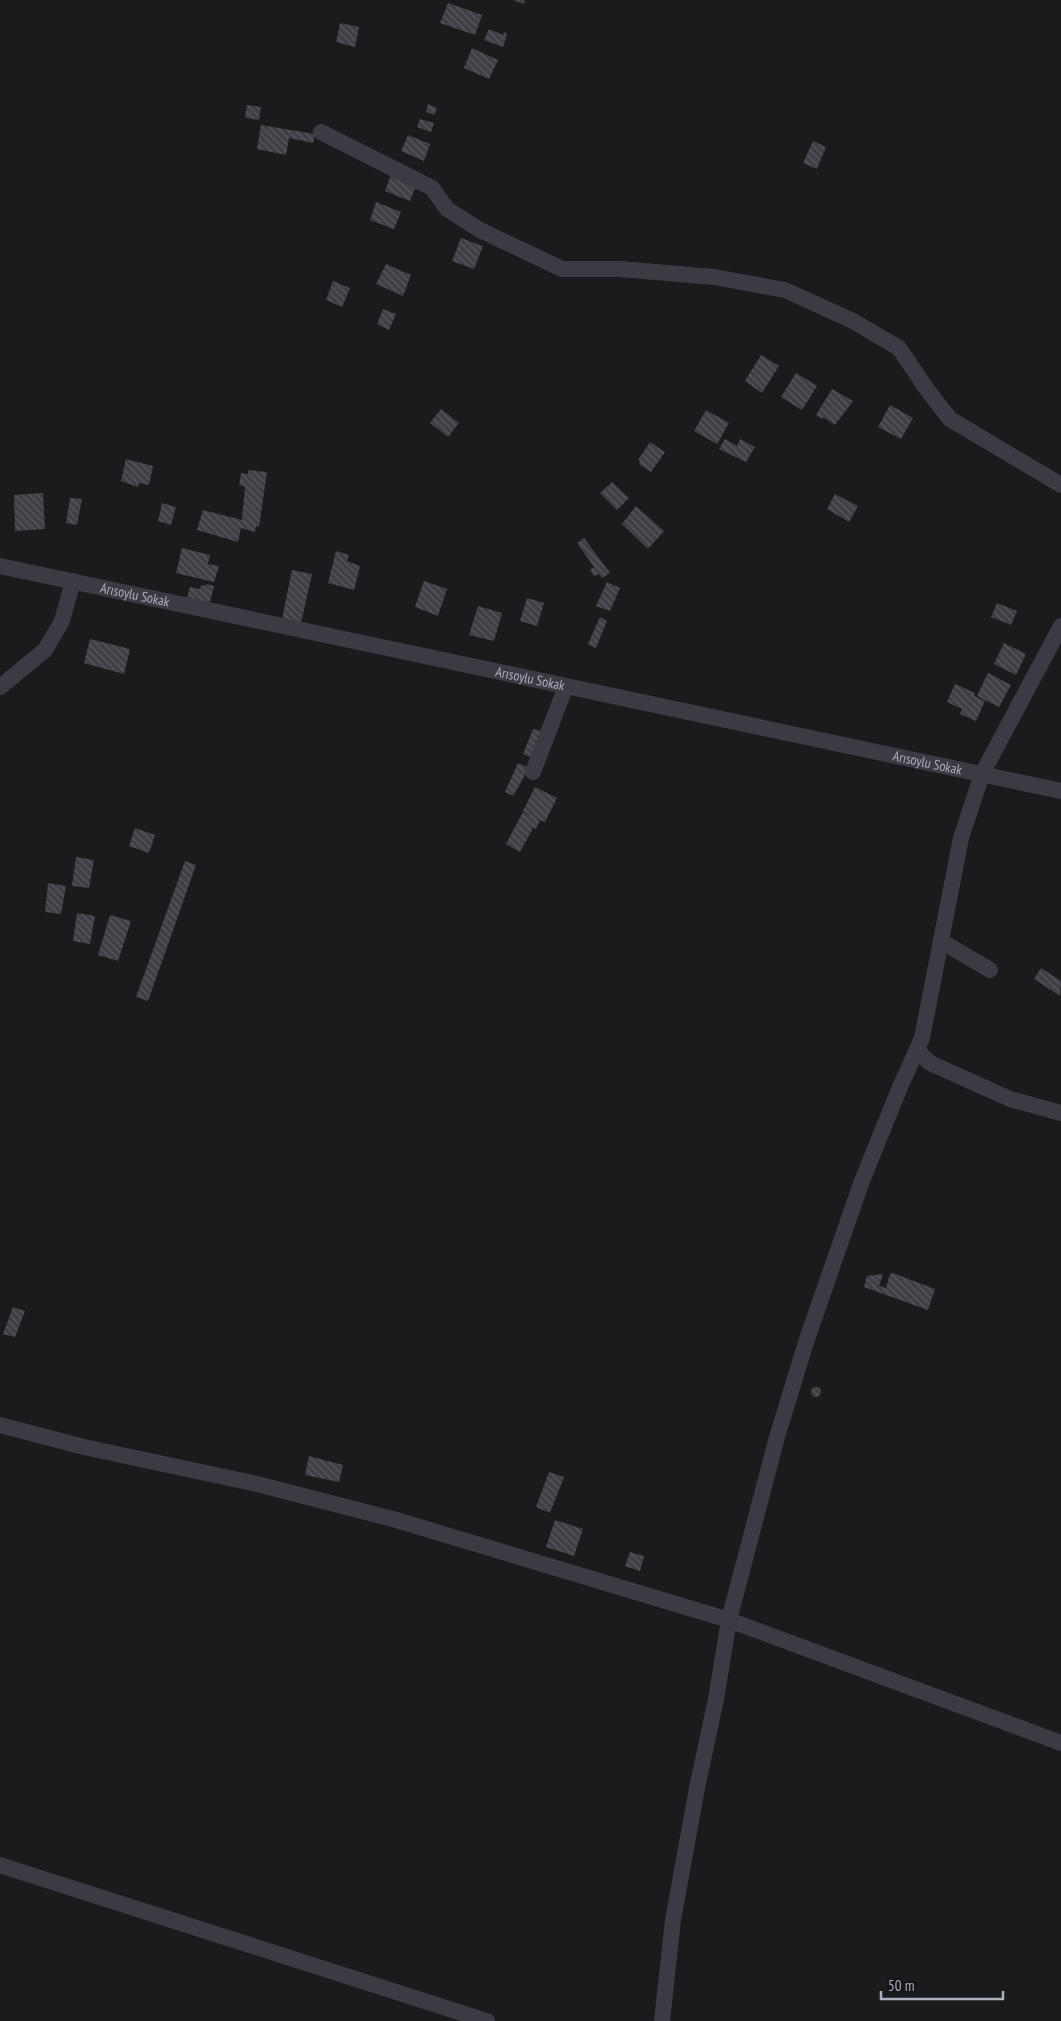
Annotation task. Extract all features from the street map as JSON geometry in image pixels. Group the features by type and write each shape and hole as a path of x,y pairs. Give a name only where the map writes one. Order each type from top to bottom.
{"street":[{"path":"321,132 432,188 447,208 480,230 562,269 620,269 714,277 785,290 853,321 899,348 928,391 950,419 1061,485"},
{"name":"Arısoylu Sokak","path":"0,566 1061,791"},
{"path":"0,688 45,650 62,621 74,581"},
{"path":"662,2021 673,1920 697,1788 716,1699 729,1620 777,1437 807,1339 862,1181 922,1038 961,838 982,774 1061,626"},
{"path":"532,772 566,686"},
{"path":"941,941 990,970"},
{"path":"917,1050 930,1063 1010,1099 1061,1113"},
{"path":"0,1425 84,1447 257,1484 392,1519 729,1620 1061,1743"},
{"path":"0,1865 487,2021"}],"building":[{"path":"513,0 525,0 524,4"},
{"path":"448,3 482,15 475,35 440,23"},
{"path":"340,23 359,27 355,47 336,42"},
{"path":"489,29 503,35 504,32 507,34 503,47 484,40"},
{"path":"472,48 498,60 489,79 464,68"},
{"path":"428,104 437,108 434,115 426,112"},
{"path":"247,105 261,107 259,120 245,116"},
{"path":"420,119 434,123 431,132 417,127"},
{"path":"261,125 315,134 313,143 289,138 286,155 257,149"},
{"path":"408,135 430,144 424,161 401,151"},
{"path":"813,141 826,147 817,169 803,163"},
{"path":"391,174 417,183 410,201 385,191"},
{"path":"376,202 401,212 394,229 370,220"},
{"path":"461,238 483,246 474,269 452,261"},
{"path":"386,264 411,275 403,296 376,284"},
{"path":"333,281 350,288 342,307 326,300"},
{"path":"383,309 396,314 389,330 377,324"},
{"path":"761,355 779,366 762,393 745,381"},
{"path":"796,373 817,386 802,410 781,397"},
{"path":"832,389 853,401 835,425 816,415"},
{"path":"890,405 913,418 901,439 878,427"},
{"path":"441,409 459,423 448,437 430,423"},
{"path":"706,410 729,423 717,444 694,431"},
{"path":"725,439 737,446 740,439 755,447 746,462 719,449"},
{"path":"650,442 665,452 651,472 639,464 640,461 638,460"},
{"path":"126,459 153,466 149,485 139,483 138,487 121,481"},
{"path":"248,470 267,472 259,527 256,526 255,532 241,528 238,542 197,530 203,510 242,520 245,487 239,485 241,473 248,474"},
{"path":"612,482 629,498 617,510 600,493"},
{"path":"43,493 45,529 15,531 14,495"},
{"path":"835,494 858,506 849,522 827,509"},
{"path":"70,498 82,499 77,525 66,523"},
{"path":"162,503 176,507 171,525 158,521"},
{"path":"636,506 664,531 648,549 622,524"},
{"path":"584,538 610,573 602,578 599,574 594,576 590,570 594,567 577,543"},
{"path":"182,548 210,555 208,564 219,566 214,582 176,573"},
{"path":"336,551 349,555 347,561 360,566 354,590 328,583"},
{"path":"292,570 312,574 301,623 282,619"},
{"path":"424,581 447,589 438,616 415,607"},
{"path":"607,582 620,588 610,611 596,606"},
{"path":"206,584 214,586 209,606 186,601 190,587 200,589 201,585 205,586"},
{"path":"527,598 544,603 537,626 520,621"},
{"path":"997,603 1017,611 1011,625 991,617"},
{"path":"478,606 502,613 494,641 469,635"},
{"path":"600,617 607,621 596,648 588,644"},
{"path":"90,639 130,649 124,674 84,663"},
{"path":"1004,643 1026,654 1016,675 994,664"},
{"path":"988,673 1011,685 999,707 977,696"},
{"path":"955,684 975,693 974,696 985,701 976,721 960,714 962,709 947,702"},
{"path":"533,729 547,733 532,758 523,754"},
{"path":"518,763 529,768 513,796 505,792"},
{"path":"535,787 557,798 545,822 540,820 536,829 528,825 533,828 520,852 506,844 523,812 531,815 523,811"},
{"path":"135,828 155,835 149,853 129,846"},
{"path":"76,857 94,860 89,888 72,886"},
{"path":"185,861 196,865 148,1001 136,997"},
{"path":"48,883 66,886 61,914 45,912"},
{"path":"77,913 95,916 90,944 73,941"},
{"path":"110,915 131,921 118,961 98,955"},
{"path":"1041,968 1061,981 1060,996 1034,979"},
{"path":"893,1273 935,1289 928,1310 864,1287 867,1276 883,1274 879,1286 886,1288 890,1274"},
{"path":"13,1307 25,1311 15,1337 3,1334"},
{"path":"814,1387 818,1387 821,1392 820,1396 814,1397 811,1394 811,1390"},
{"path":"309,1456 343,1465 339,1482 305,1475"},
{"path":"549,1472 564,1477 550,1513 536,1507"},
{"path":"555,1520 583,1529 574,1556 546,1547"},
{"path":"630,1552 644,1556 640,1571 625,1566"}]}
